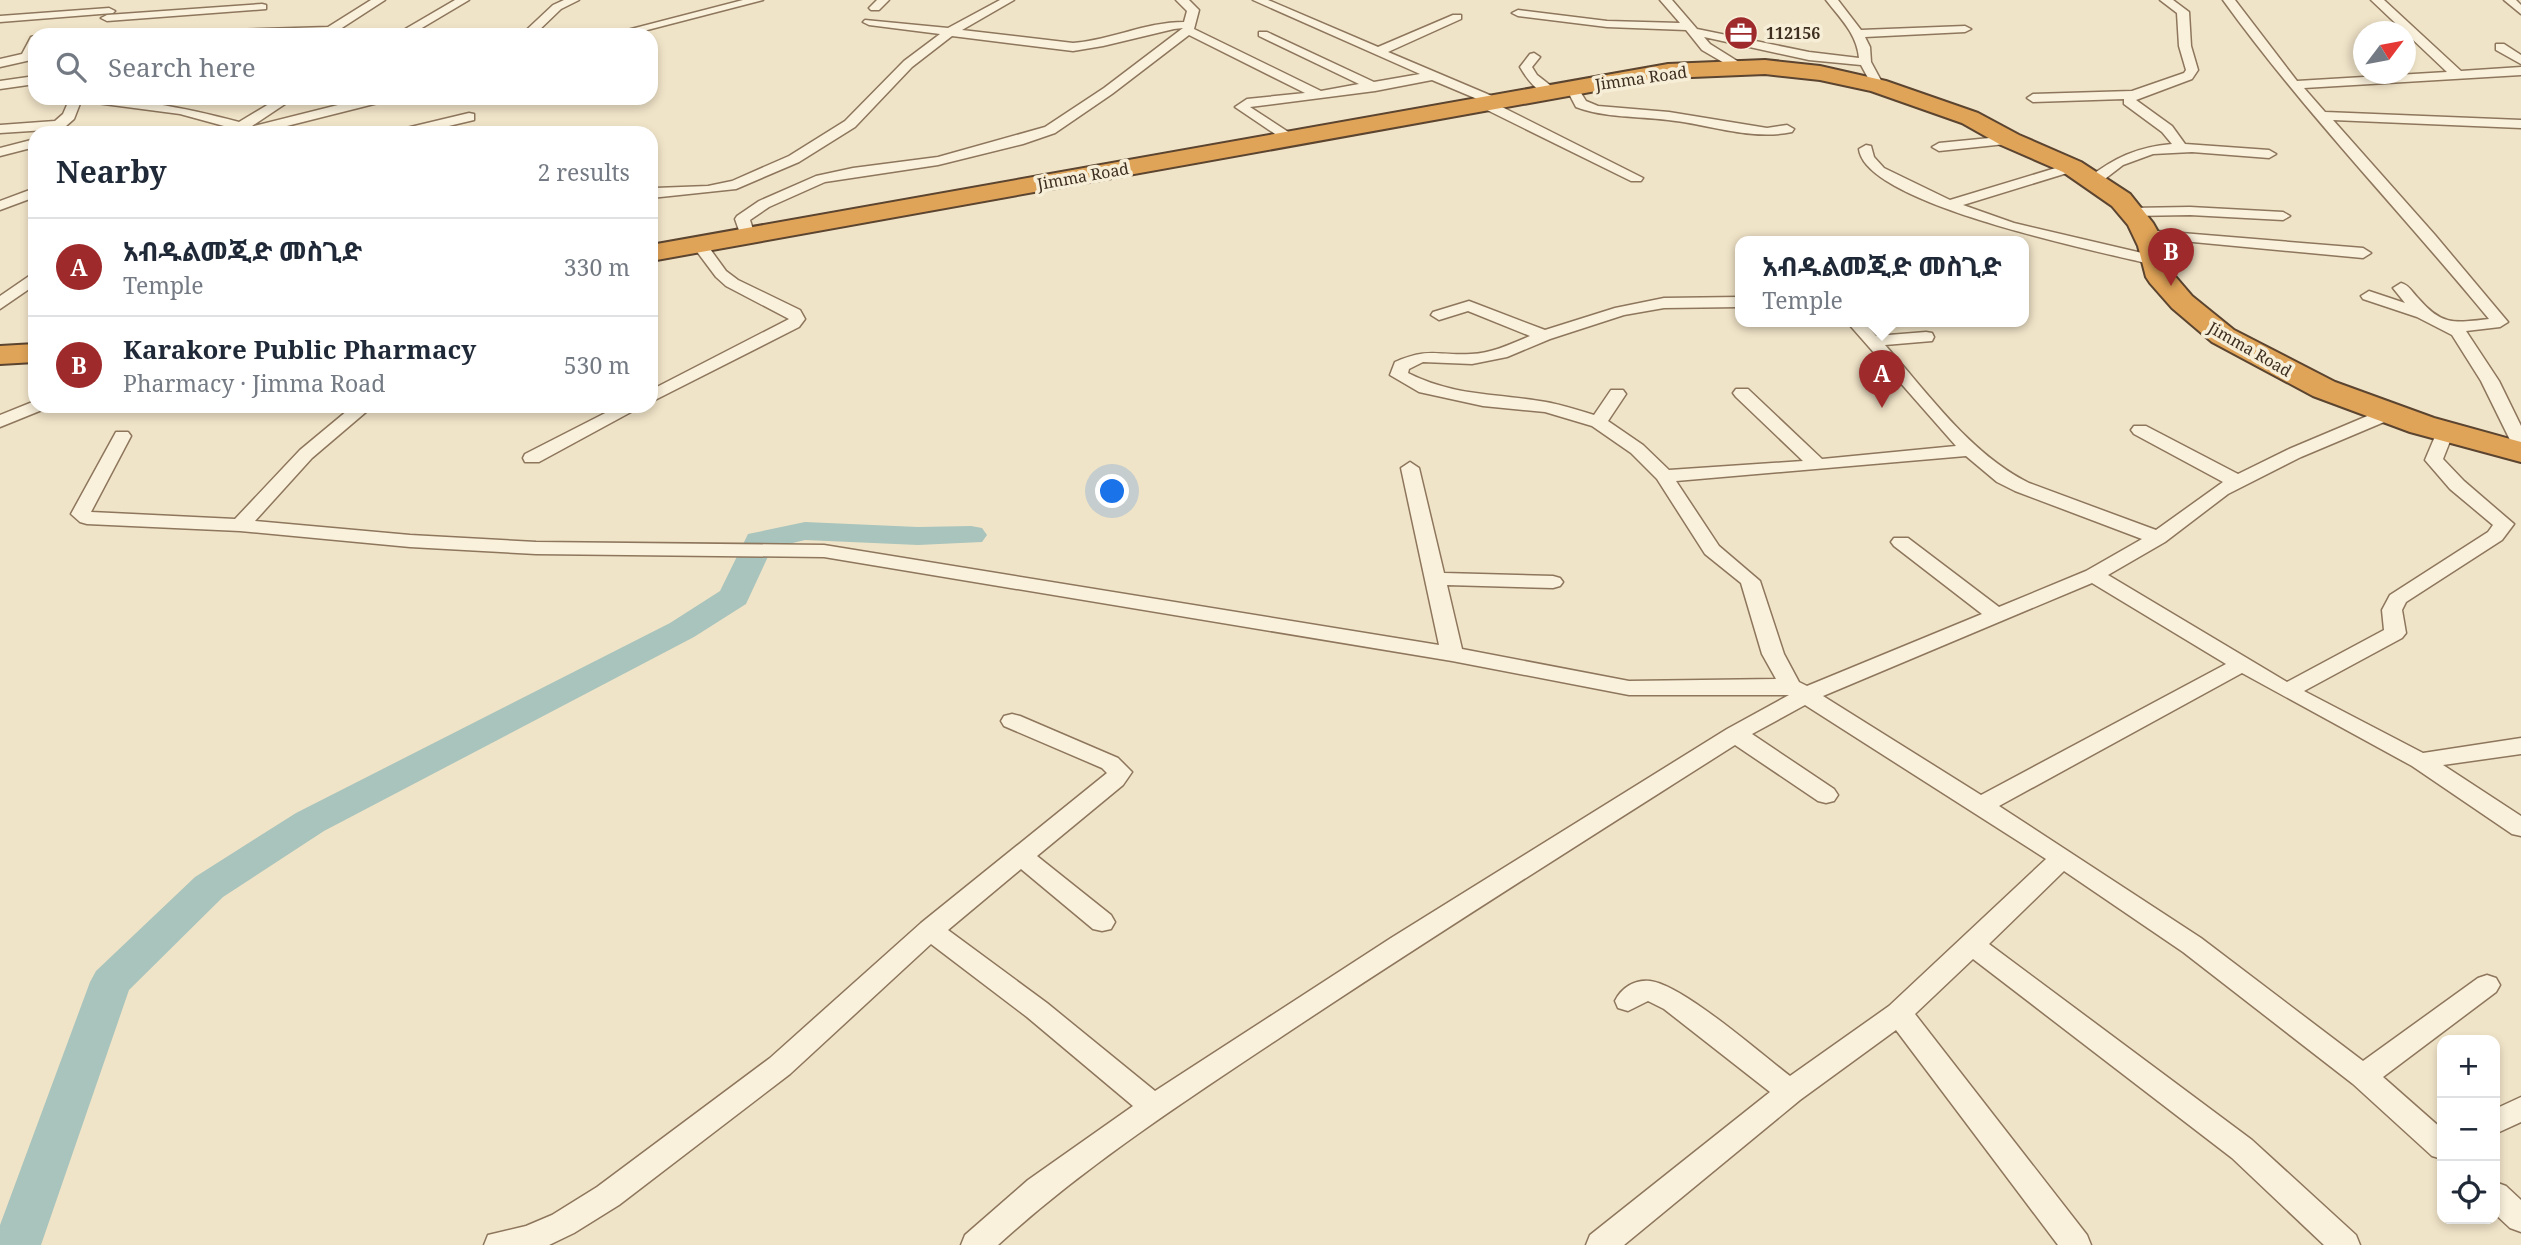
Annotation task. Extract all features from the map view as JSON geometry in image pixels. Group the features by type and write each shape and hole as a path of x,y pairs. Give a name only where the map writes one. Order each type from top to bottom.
{"highway":[{"name":"Jimma Road","path":"658,252 1668,71 1765,67 1820,73 1878,86 1970,118 2082,175 2121,200 2144,235 2160,277 2169,289 2222,336 2325,389 2445,431 2521,452"},
{"path":"0,355 28,353"}],"street":[{"path":"183,12 195,0"},
{"path":"334,28 379,0"},
{"path":"413,28 463,0"},
{"path":"534,28 557,7 573,0"},
{"path":"641,28 757,0"},
{"path":"658,192 708,190 736,185 794,159 850,124 908,64 950,32 971,23 1008,0"},
{"path":"748,236 742,219 752,211 821,179 938,161 1050,130 1108,91 1189,27 1193,10 1182,0"},
{"path":"1259,0 1490,103 1636,178"},
{"path":"1666,0 1688,29 1711,51 1738,67"},
{"path":"1832,0 1858,34 1864,47 1865,62 1878,86"},
{"path":"2033,98 2133,95 2189,76 2192,70 2185,46 2183,12 2166,0"},
{"path":"2229,0 2294,85 2430,237 2500,322 2458,326 2457,331"},
{"path":"2377,0 2457,74"},
{"path":"2510,0 2521,11"},
{"path":"699,2 727,6"},
{"path":"0,19 183,12 264,4"},
{"path":"249,28 264,4"},
{"path":"1518,13 1607,24 1688,29 1809,56 1865,62"},
{"path":"39,28 43,16"},
{"path":"1378,52 1457,17"},
{"path":"869,22 1084,47 1152,26"},
{"path":"971,23 1053,35 1076,33"},
{"path":"1097,31 1152,26 1189,27 1319,96"},
{"path":"1858,34 1965,29"},
{"path":"1263,34 1375,87"},
{"path":"2500,47 2521,60"},
{"path":"0,62 28,55"},
{"path":"1534,57 1526,67 1532,77 1562,90 1581,104 1596,110 1669,116 1767,132 1787,129"},
{"path":"2294,85 2521,71"},
{"path":"1292,139 1241,107 1247,103 1319,96 1431,76"},
{"path":"0,85 28,81"},
{"path":"2133,95 2129,101 2167,129 2182,148"},
{"path":"57,126 69,116 73,105"},
{"path":"150,105 231,126"},
{"path":"249,126 269,105"},
{"path":"263,126 357,105"},
{"path":"311,126 350,107"},
{"path":"2322,116 2521,124"},
{"path":"432,126 469,117"},
{"path":"0,128 28,129"},
{"path":"1939,147 2010,140"},
{"path":"1,154 28,145"},
{"path":"1949,205 2033,177 2082,175 2154,150 2182,148 2269,154"},
{"path":"1866,149 1867,158 1879,171 2004,232 2144,235 2363,253"},
{"path":"0,206 28,195"},
{"path":"2144,235 2190,211 2283,216"},
{"path":"658,393 793,324 797,319 794,313 732,283 721,274 700,245"},
{"path":"0,304 28,282"},
{"path":"2401,288 2423,314"},
{"path":"2369,296 2423,314 2457,331 2490,381 2521,444"},
{"path":"1735,302 1664,303 1621,311 1488,357 1413,358 1401,366 1399,374 1413,383 1437,391 1483,401 1545,407 1598,422 1637,449 1664,476 1712,550 1750,581 1773,654 1798,691 2063,858 2192,945 2363,1076 2437,1143"},
{"path":"1439,315 1469,306 1544,336"},
{"path":"1860,327 1970,450 2004,478 2158,538"},
{"path":"1873,341 1926,337"},
{"path":"1742,393 1818,466"},
{"path":"1598,422 1618,394"},
{"path":"0,422 28,410"},
{"path":"240,525 306,454 356,413"},
{"path":"532,458 619,413"},
{"path":"976,1245 1039,1189 1154,1107 1400,945 1735,734 1798,691 2093,575 2158,538 2221,491 2295,453 2390,413"},
{"path":"2140,430 2238,482"},
{"path":"2287,691 2395,633 2392,610 2397,599 2503,529 2504,524 2498,517 2457,485 2434,460 2445,431"},
{"path":"122,436 81,514 87,517 240,525 452,544 536,548 824,551 1452,654 1629,688 1798,691"},
{"path":"1664,476 1818,466 1970,450"},
{"path":"1410,468 1452,654"},
{"path":"1901,542 1995,614"},
{"path":"2093,575 2287,691 2420,761 2521,828"},
{"path":"1435,579 1553,582"},
{"path":"1980,806 2242,664"},
{"path":"499,1245 531,1242 608,1196 780,1066 930,930 1115,779 1120,772 1110,763 1012,720"},
{"path":"1735,734 1826,795"},
{"path":"2420,761 2521,746"},
{"path":"1021,856 1102,922"},
{"path":"1601,1245 1790,1092 1899,1013 2063,858"},
{"path":"930,930 1037,1010 1154,1107"},
{"path":"1971,944 2242,1149 2345,1245"},
{"path":"2363,1076 2487,985"},
{"path":"1628,1001 1641,991 1651,991 1667,998 1790,1092"},
{"path":"1899,1013 2076,1245"},
{"path":"2500,1120 2521,1109"},
{"path":"2500,1200 2521,1219"}],"waterway":[{"path":"17,1245 111,982 209,887 310,822 682,630 734,597 759,541 805,531 918,536 971,535"}],"place":[{"name":"112156","path":"1741,33"},
{"name":"Karakore Public Pharmacy","path":"2171,286"},
{"name":"አብዱልመጂድ መስጊድ","path":"1882,408"}]}
